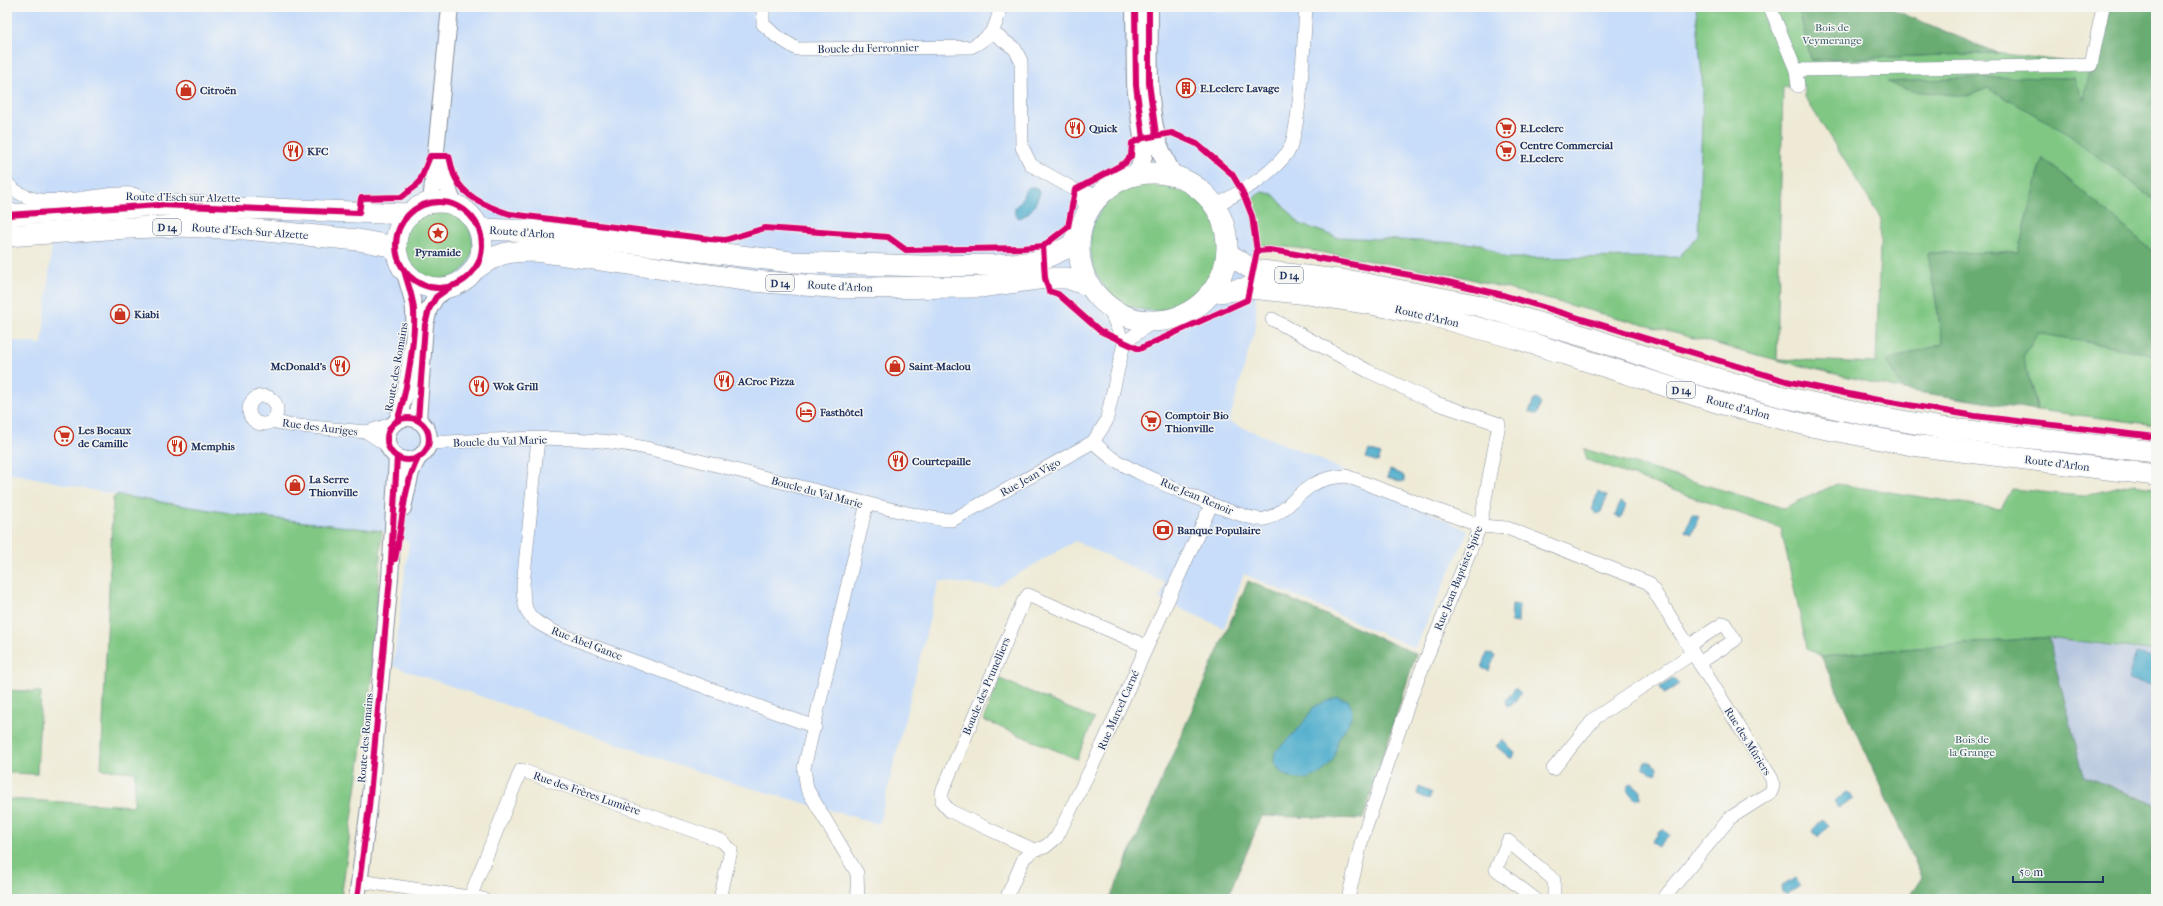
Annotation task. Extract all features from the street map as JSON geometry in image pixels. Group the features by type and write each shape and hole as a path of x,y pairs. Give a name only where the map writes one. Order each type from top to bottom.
{"main road":[{"path":"1136,7 1136,85 1143,138 1143,156 1138,175"},
{"path":"1149,7 1150,83 1156,135 1161,153 1173,175"},
{"path":"1156,172 1173,175 1200,190 1215,206 1225,229 1227,253 1222,275 1210,294 1198,305 1183,314 1167,320 1133,318 1108,306 1090,286 1080,260 1080,232 1094,202 1113,184 1138,175 1156,172"},
{"path":"442,202 454,205 469,214 479,229 482,242 481,256 475,269 464,280 450,287 433,288 417,282 404,270 398,259 396,247 397,235 402,223 410,214 420,207 431,203 442,202"},
{"name":"Route d'Esch sur Alzette","path":"7,215 159,205 410,214"},
{"name":"Route d'Esch-Sur-Alzette","path":"7,236 179,226 245,229 358,240 396,247"},
{"name":"Route d'Arlon","path":"479,229 532,231 791,262 923,266 997,265 1036,262 1071,246 1080,232"},
{"name":"Route d'Arlon","path":"475,269 491,258 510,251 537,251 752,281 842,288 980,287 1045,278 1067,278 1090,286"},
{"name":"Route d'Arlon","path":"1227,253 1253,270 1356,282 1476,305 1590,338 1692,372 1784,398 1942,428 2156,452"},
{"name":"Route d'Arlon","path":"1210,294 1250,288 1308,294 1378,305 1430,315 1516,338 1723,404 1811,426 1912,445 2156,474"}],"street":[{"path":"431,203 437,156 450,7"},
{"name":"Boucle du Ferronnier","path":"763,7 763,24 776,36 797,49 971,47 983,41 992,32"},
{"path":"1000,7 998,22 992,32 1014,49 1021,61 1022,147 1031,165 1094,202"},
{"path":"1215,206 1269,172 1289,150 1296,128 1306,7"},
{"path":"1770,7 1796,70 1798,86"},
{"path":"1796,70 2091,65 2103,7"},
{"path":"437,156 454,205"},
{"path":"7,183 13,190 29,199 62,199 132,194 159,205"},
{"name":"Route des Romains","path":"358,899 369,807 390,578 392,451 386,438 402,407 415,323 414,303 404,270"},
{"name":"Route des Romains","path":"395,422 404,418 418,420 425,325 428,314 436,298 450,287"},
{"path":"1108,306 1124,343 1155,320"},
{"name":"Rue Jean-Baptiste Spire","path":"1272,320 1368,372 1423,397 1499,424 1484,496 1480,526 1411,696 1362,839 1348,899"},
{"name":"Rue Jean Vigo","path":"867,503 937,519 952,520 1093,442 1106,422 1124,343"},
{"path":"418,420 427,430 429,443"},
{"name":"Rue des Auriges","path":"273,421 288,425 367,432 395,422"},
{"name":"Rue des Auriges","path":"367,432 392,451"},
{"name":"Boucle du Val Marie","path":"429,443 538,439 596,440 644,448 867,503 815,727 804,768 807,789 856,873 858,899"},
{"name":"Rue Abel Gance","path":"538,439 523,585 523,598 528,613 534,621 557,633 815,727"},
{"name":"Rue Jean Renoir","path":"1093,442 1112,458 1211,505 1246,517 1264,520 1282,511 1314,484 1330,477 1346,476 1480,526"},
{"name":"Route des Romains","path":"390,578 399,541 405,498 411,472 418,458 423,454 429,443"},
{"path":"392,451 411,460 418,458"},
{"name":"Rue Marcel Carné","path":"1006,899 1024,858 1034,850 1045,847 1057,837 1102,746 1211,505"},
{"name":"Rue des Mûriers","path":"1480,526 1507,528 1649,583 1772,779 1773,786 1771,792 1730,818 1663,899"},
{"name":"Boucle des Prunelliers","path":"1034,850 950,811 942,802 942,792 1023,602 1028,595 1146,646"},
{"path":"1553,769 1595,718 1694,654"},
{"name":"Rue des Frères Lumière","path":"476,898 521,770 722,840 731,850 720,899"},
{"path":"1535,899 1496,869 1508,841 1554,880 1554,899"},
{"path":"360,881 476,898"}],"shaded area":[{"path":"7,7 1696,7 1703,90 1698,236 1679,257 1506,258 1480,244 1337,237 1300,224 1273,194 1251,199 1256,245 1256,324 1229,422 1311,455 1468,531 1415,648 1244,574 1224,628 1159,599 1166,583 1075,541 996,587 939,581 879,824 726,781 393,666 409,542 382,531 229,513 135,499 7,472 7,340 42,344 52,245 7,248"},
{"path":"2048,637 2156,651 2156,805 2084,776"}],"green space":[{"path":"1696,7 1796,7 1800,14 1811,60 1997,53 2091,65 2084,101 1988,77 1967,96 1988,88 2065,131 2156,201 2156,254 2043,158 2018,252 1928,253 1943,344 1888,360 1903,390 1777,360 1463,277 1296,248 1256,245 1251,199 1262,192 1273,194 1300,224 1337,237 1481,244 1506,258 1679,257 1698,236 1703,90","holes":["1804,86 1805,97 1881,219 1876,363 1777,359 1783,87"]},
{"name":"Bois de Veymerange","path":"1796,7 1887,7 1997,53 1811,60 1800,14"},
{"path":"2102,7 2156,7 2156,201 2065,132 1988,88 1967,96 1911,91 1887,82 1989,77 2074,78 2084,100"},
{"path":"2043,158 2156,254 2156,355 2038,333 2023,357 2038,410 1903,390 1887,360 1943,344 1928,253 2018,252"},
{"path":"1161,181 1180,186 1201,200 1215,221 1219,233 1219,259 1215,271 1201,292 1180,306 1168,310 1149,311 1130,306 1109,292 1095,271 1091,259 1090,240 1095,221 1109,200 1130,186 1142,182"},
{"path":"431,210 445,210 458,216 467,225 471,231 473,245 471,259 463,270 452,278 445,280 431,280 424,278 413,270 405,259 403,252 403,238 405,231 413,220 424,212"},
{"path":"2038,333 2156,355 2156,425 2038,410 2023,357"},
{"path":"1584,449 1783,508 1837,484 2001,509 2012,489 2081,496 2134,484 2156,487 2156,651 2048,637 1821,656 1807,648 1781,528 1587,460"},
{"path":"117,495 229,513 382,531 373,667 341,899 7,899 7,799 134,806 135,772 101,769 113,498"},
{"path":"1248,581 1416,654 1363,819 1262,816 1227,899 1110,899"},
{"name":"Bois de la Grange","path":"2048,637 2084,776 2156,805 2156,899 1908,899 1922,877 1821,656"},
{"path":"1000,679 1094,719 1077,759 983,720"},
{"path":"7,690 41,692 37,774 7,773"}],"water":[{"path":"1035,187 1040,193 1035,205 1027,214 1019,218 1015,214 1015,207 1021,201 1026,189"},
{"path":"1537,399 1541,403 1537,415 1529,412 1534,400"},
{"path":"1369,450 1381,454 1378,462 1366,458"},
{"path":"1390,470 1403,475 1405,480 1402,482 1387,477"},
{"path":"1598,492 1607,496 1601,512 1596,514 1592,509"},
{"path":"1620,502 1626,505 1621,518 1615,516"},
{"path":"1692,514 1699,516 1692,534 1685,531"},
{"path":"1512,604 1519,605 1518,623 1511,622"},
{"path":"1487,653 1495,656 1489,671 1482,668"},
{"path":"2136,654 2156,659 2156,686 2128,679"},
{"path":"1674,678 1679,684 1664,694 1660,687"},
{"path":"1515,688 1521,693 1512,705 1507,706 1506,700"},
{"path":"1337,697 1348,700 1352,710 1350,720 1339,738 1335,756 1332,761 1319,774 1311,778 1295,778 1287,775 1280,770 1274,762 1275,752 1300,727 1314,707"},
{"path":"1502,740 1515,752 1513,758 1510,758 1496,746"},
{"path":"1648,761 1657,767 1657,773 1652,774 1643,767 1644,763"},
{"path":"1632,783 1640,790 1640,798 1635,799 1627,788 1629,784"},
{"path":"1419,787 1432,793 1429,800 1417,794"},
{"path":"1847,792 1851,794 1852,799 1838,808 1834,801"},
{"path":"1823,819 1829,825 1819,837 1812,832"},
{"path":"1663,829 1669,835 1658,847 1652,842 1658,832"},
{"path":"1795,878 1800,885 1786,894 1782,892 1781,887"}],"cycle path":[{"path":"1135,7 1136,85 1143,138"},
{"path":"1149,7 1149,83 1156,135"},
{"path":"7,215 159,205 359,213 361,198 401,197 419,183 430,156 449,156 455,177 465,191 478,201 494,209 510,214 725,240 765,228 888,237 906,250 1023,248 1043,246 1068,227 1075,190 1125,163 1131,156 1132,143 1143,138 1172,133 1197,144 1232,174 1242,191 1252,216 1257,251 1247,300 1139,349 1100,331 1058,294 1049,291 1045,278 1043,246"},
{"path":"439,202 455,206 469,215 478,229 482,245 478,261 469,275 455,284 439,288 423,284 409,275 400,261 396,245 400,229 409,215 423,206 439,202"},
{"path":"1257,251 1269,250 1290,253 1448,282 1503,295 1786,381 1873,399 1975,416 2156,437"},
{"path":"397,421 404,396 413,345 414,328 413,303 404,270"},
{"path":"418,420 425,325 429,309 436,297 450,287"},
{"path":"404,418 412,418 420,421 426,427 429,439 426,451 420,457 412,460 404,460 396,457 390,451 387,443 387,435 390,427 396,421 404,418"},
{"path":"357,899 369,807 390,578 397,457"},
{"path":"395,559 406,495 418,458"}],"place":[{"name":"E.Leclerc Lavage","path":"1186,88"},
{"name":"Citroën","path":"186,90"},
{"name":"Quick","path":"1075,128"},
{"name":"E.Leclerc","path":"1506,128"},
{"name":"KFC","path":"293,151"},
{"name":"Centre Commercial E.Leclerc","path":"1506,151"},
{"name":"Pyramide","path":"438,233"},
{"name":"Kiabi","path":"120,314"},
{"name":"McDonald's","path":"340,366"},
{"name":"Saint-Maclou","path":"895,366"},
{"name":"ACroc Pizza","path":"724,381"},
{"name":"Wok Grill","path":"479,386"},
{"name":"Fasthôtel","path":"806,412"},
{"name":"Comptoir Bio Thionville","path":"1151,421"},
{"name":"Les Bocaux de Camille","path":"64,436"},
{"name":"Memphis","path":"177,446"},
{"name":"Courtepaille","path":"898,461"},
{"name":"La Serre Thionville","path":"295,485"},
{"name":"Banque Populaire","path":"1163,530"}]}
